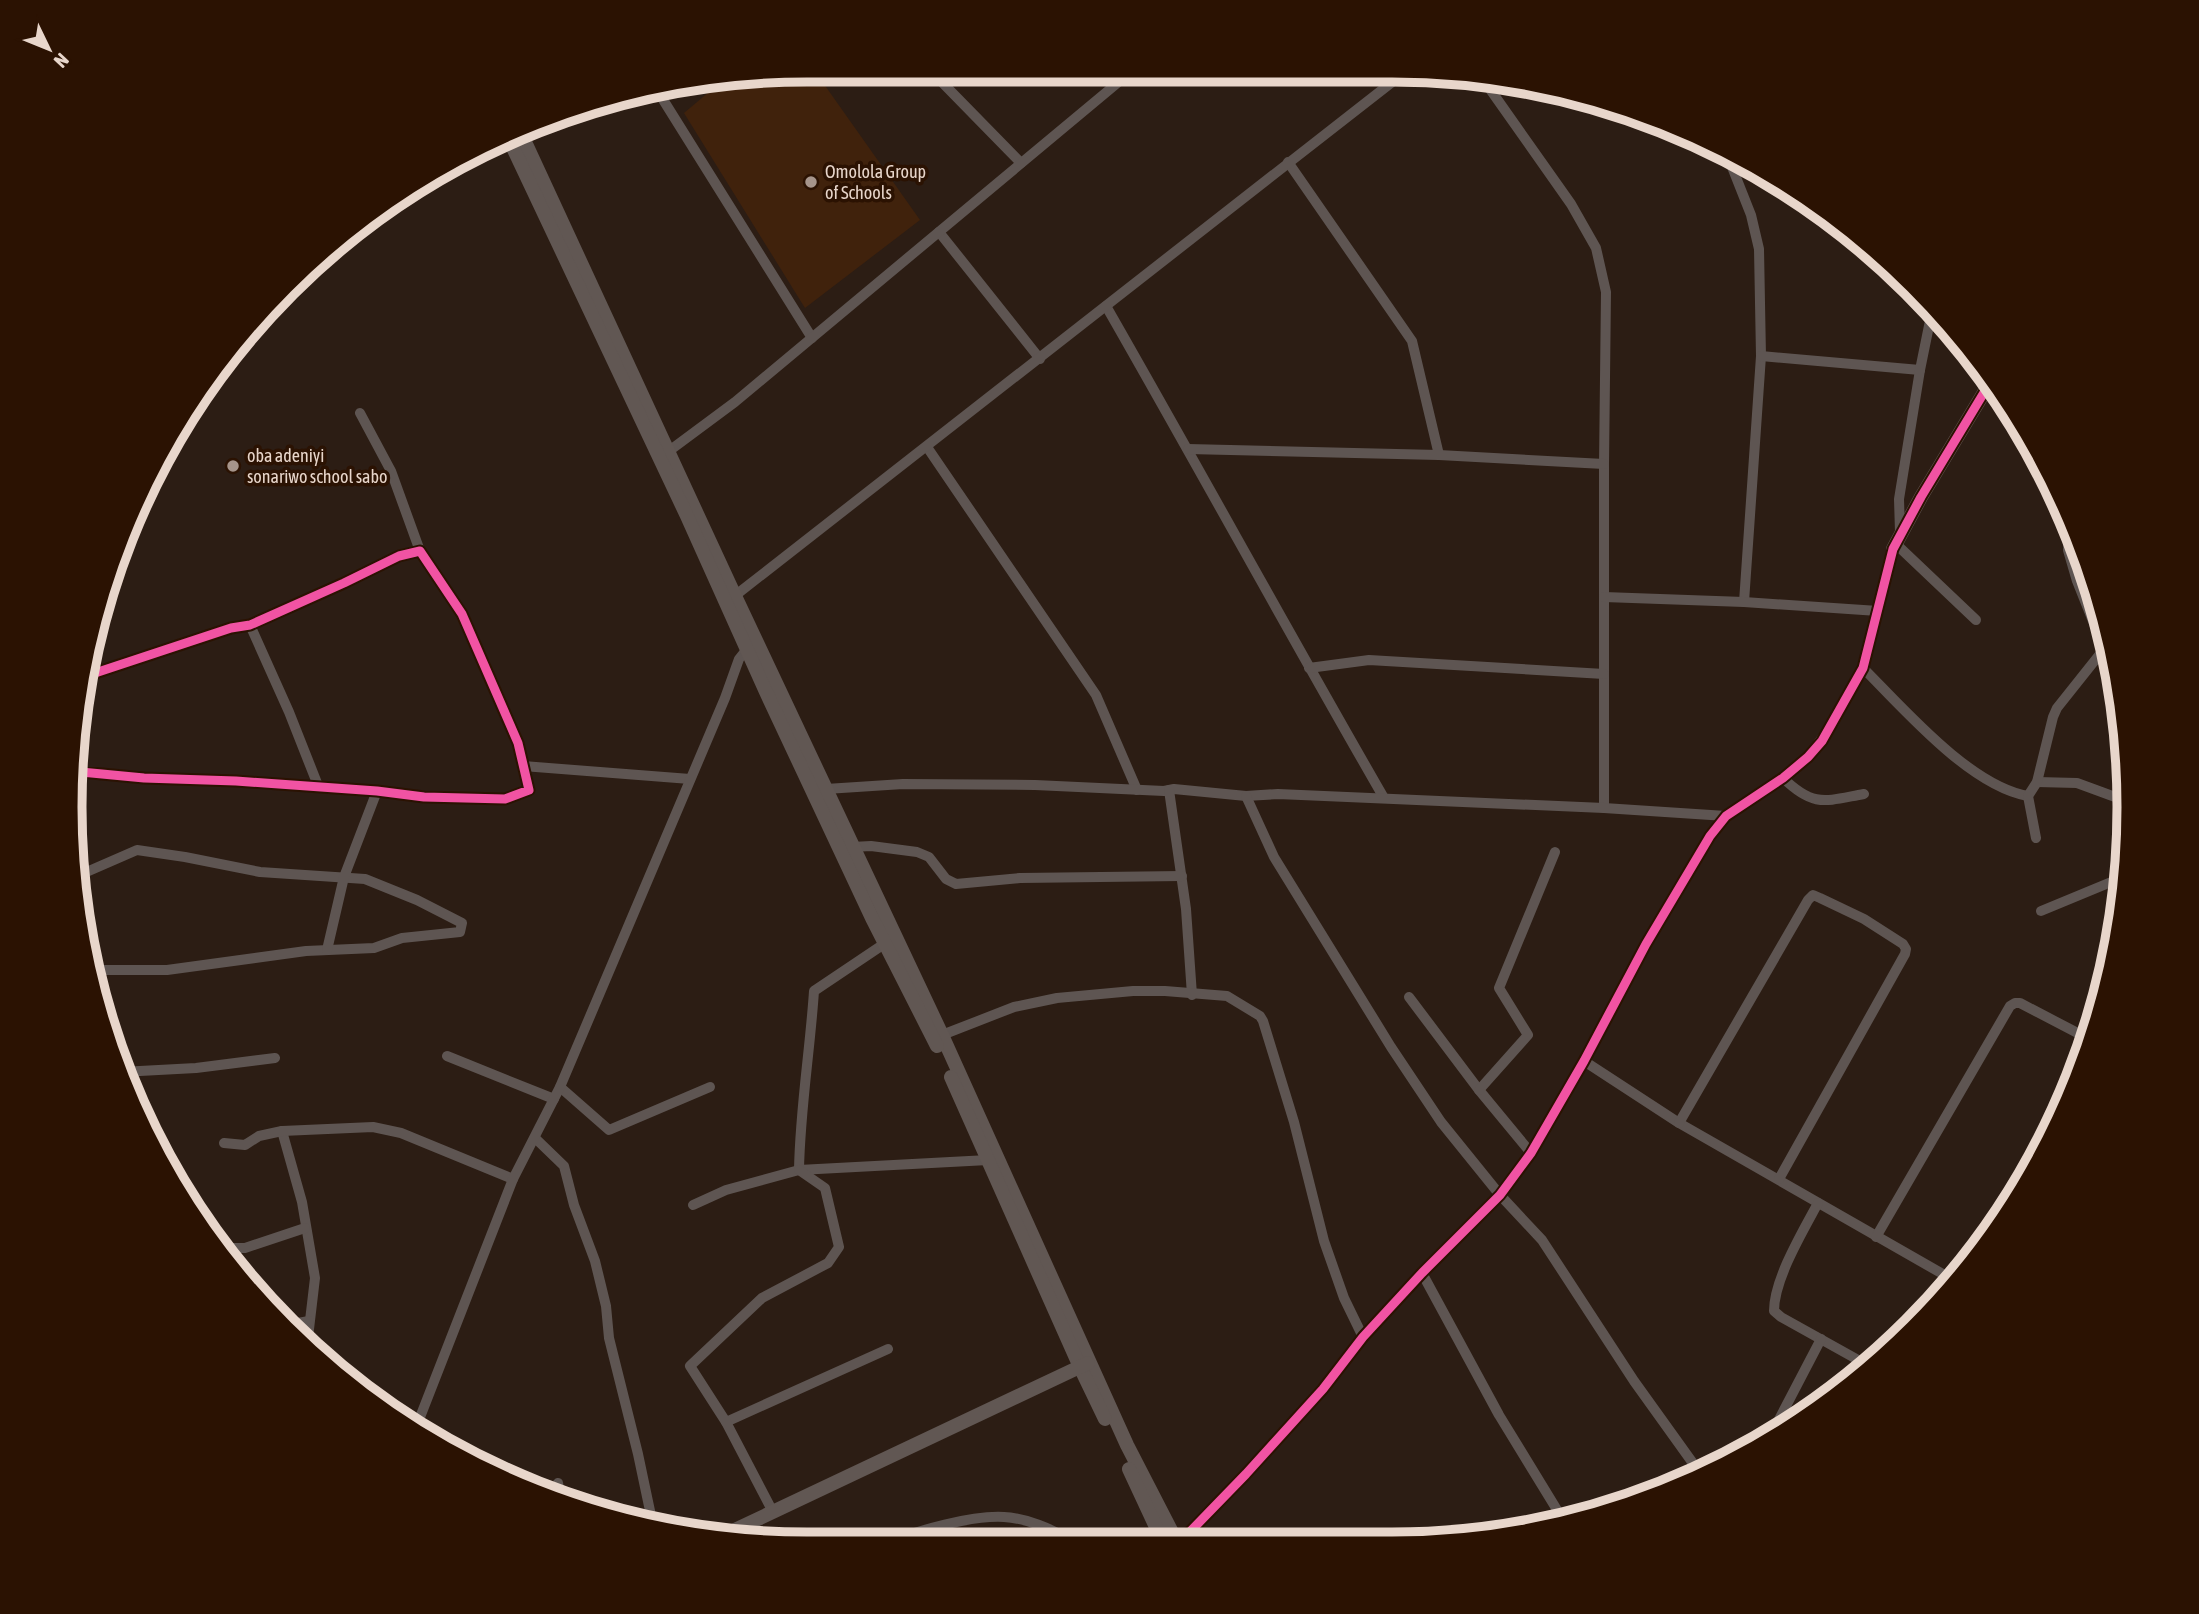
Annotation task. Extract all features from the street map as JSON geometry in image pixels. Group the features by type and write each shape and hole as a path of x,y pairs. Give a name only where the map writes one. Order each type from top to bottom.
{"main road":[{"path":"524,140 669,451 730,599 747,649 884,944 932,1035 1085,1364 1173,1532"},
{"path":"513,145 730,599 826,789 942,1035 1158,1532"},
{"path":"1897,543 1959,431 1985,390"},
{"path":"739,1528 1085,1364"}],"street":[{"path":"942,82 1021,163"},
{"path":"669,451 736,402 1119,82"},
{"path":"730,599 1392,82"},
{"path":"1490,88 1571,204 1596,248 1606,292 1604,808"},
{"path":"661,97 813,338"},
{"path":"1288,162 1412,341 1439,455"},
{"path":"1732,167 1751,215 1759,249 1761,356 1744,602"},
{"path":"939,232 1040,359"},
{"path":"1106,306 1384,798"},
{"path":"1190,1532 1323,1389 1363,1337 1500,1195 1531,1153 1646,944 1710,836 1726,816 1783,778 1822,741 1863,668 1897,543 1899,499 1930,322"},
{"path":"1761,356 1920,370"},
{"path":"83,773 377,790 424,797 505,799 528,790 518,743 462,614 420,551 391,471 360,413"},
{"path":"928,447 1096,695 1137,790"},
{"path":"1188,449 1439,455 1604,464"},
{"path":"1897,543 1976,620"},
{"path":"2068,547 2077,581 2088,607"},
{"path":"95,673 231,628 250,625 399,556 420,551"},
{"path":"1604,597 1744,602 1878,611"},
{"path":"250,625 319,788"},
{"path":"419,1419 513,1180 560,1087 739,659 747,649"},
{"path":"2036,838 2028,796 2037,782 2057,708 2100,655"},
{"path":"1309,668 1369,660 1604,674"},
{"path":"1863,668 1948,753 2005,791 2028,796"},
{"path":"523,766 690,779"},
{"path":"1783,778 1798,792 1812,799 1823,801 1864,794"},
{"path":"2037,782 2077,783 2117,798"},
{"path":"826,789 903,784 1035,785 1246,796 1278,794 1384,798 1726,816"},
{"path":"327,950 344,877 377,790"},
{"path":"1169,790 1182,876 1192,995"},
{"path":"1246,796 1274,857 1441,1122 1500,1195 1542,1240 1634,1381 1695,1465"},
{"path":"852,847 871,846 917,852 929,857 946,879 956,884 1020,878 1182,876"},
{"path":"86,872 137,850 260,872 365,879 417,900 462,923 460,932 402,938 374,948 242,958 167,970 101,970"},
{"path":"1479,1090 1528,1035 1499,988 1555,852"},
{"path":"2041,911 2113,881"},
{"path":"1679,1123 1808,900 1813,895 1864,919 1903,944 1905,954 1779,1179"},
{"path":"799,1170 814,991 884,944"},
{"path":"942,1035 1014,1007 1057,998 1133,991 1227,996 1252,1011 1263,1021 1294,1122 1324,1241 1344,1298 1363,1337"},
{"path":"1409,996 1479,1090 1531,1153"},
{"path":"1876,1237 2010,1006 2020,1003 2080,1034"},
{"path":"447,1056 554,1099"},
{"path":"132,1071 196,1068 275,1058"},
{"path":"1584,1061 1679,1123 1945,1275"},
{"path":"560,1087 609,1130 710,1087"},
{"path":"225,1143 245,1145 259,1136 282,1131 373,1127 401,1133 513,1180"},
{"path":"282,1131 302,1202 314,1278 308,1332"},
{"path":"535,1138 564,1166 574,1205 595,1261 606,1306 609,1338 651,1514"},
{"path":"693,1205 726,1190 799,1170 988,1160"},
{"path":"773,1512 726,1422 690,1366 762,1297 828,1263 839,1247 825,1188 799,1170"},
{"path":"1818,1203 1790,1256 1774,1303 1774,1311 1859,1361"},
{"path":"232,1248 245,1248 305,1228"},
{"path":"1422,1273 1499,1415 1558,1512"},
{"path":"299,1323 309,1321"},
{"path":"1779,1420 1821,1339"},
{"path":"726,1422 888,1349"},
{"path":"558,1483 559,1488"},
{"path":"916,1532 1004,1517 1058,1532"}],"shaded area":[{"name":"Omolola Group of Schools","path":"822,82 920,220 805,308 684,113 714,88"}],"cycle path":[{"path":"1190,1532 1323,1389 1363,1337 1500,1195 1531,1153 1646,944 1710,836 1726,816 1783,778 1822,741 1863,668 1893,549 1985,391"},
{"path":"83,772 377,791 424,797 505,799 529,790 518,743 462,614 420,551 399,556 250,625 231,628 95,673"}],"place":[{"name":"Omolola Group of Schools","path":"811,182"},
{"name":"oba adeniyi sonariwo school sabo","path":"233,466"}]}
